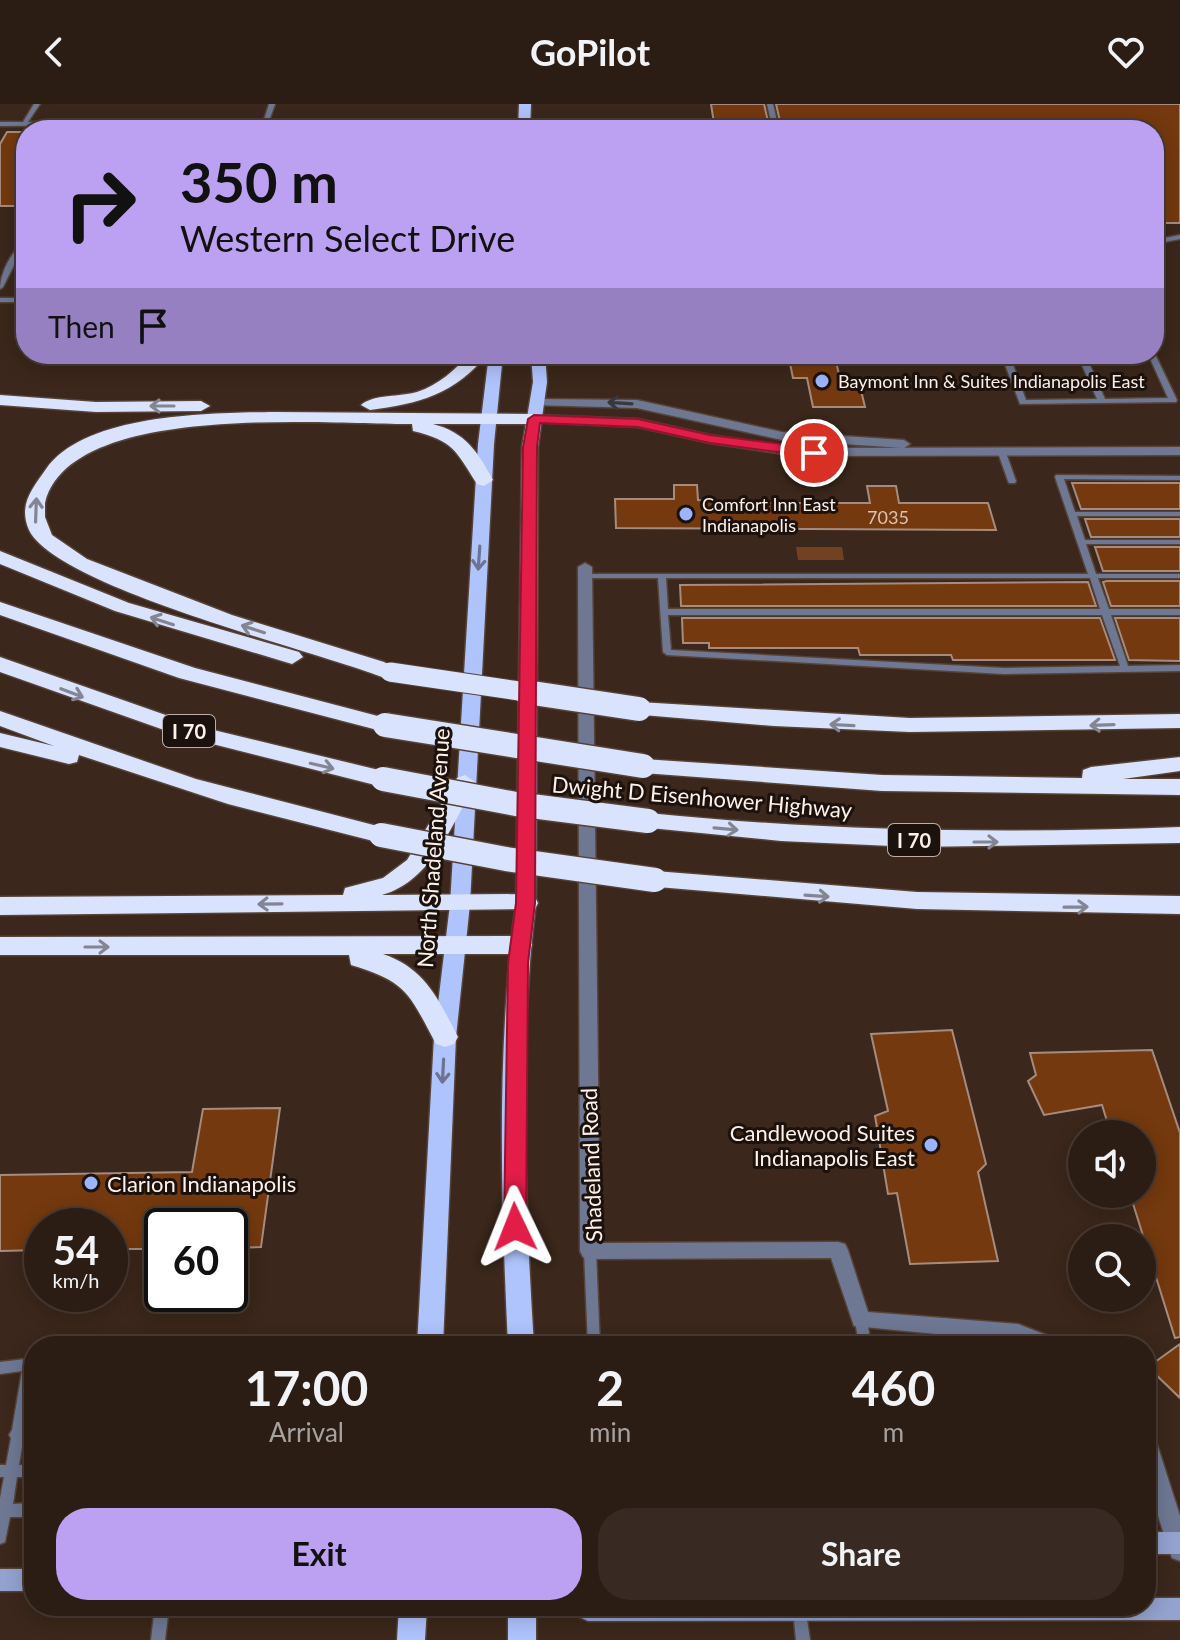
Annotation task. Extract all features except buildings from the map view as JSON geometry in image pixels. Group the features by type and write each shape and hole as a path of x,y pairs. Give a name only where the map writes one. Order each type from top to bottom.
{"highway":[{"path":"390,672 195,611 74,561 44,538 34,515 40,491 57,468 93,444 131,430 191,420 361,412 440,390 457,380 471,364"},
{"path":"0,400 96,407 361,412 536,411"},
{"path":"361,412 454,437 467,449 484,480"},
{"path":"0,557 83,593 187,629 346,670 390,672 546,698 639,709 844,725 1013,727 1180,721"},
{"name":"Dwight D Eisenhower Highway","path":"0,608 187,673 385,725 643,766 786,779 1006,786 1180,787"},
{"name":"Dwight D Eisenhower Highway","path":"0,664 85,697 287,758 532,806 648,821 814,836 935,841 1180,835"},
{"path":"0,718 146,772 259,806 381,835 506,859 655,880 802,895 1040,908 1180,905"},
{"path":"0,740 146,772"},
{"path":"1006,786 1180,764"},
{"path":"321,903 391,884 404,876 425,855 465,783"},
{"path":"0,906 526,903"},
{"path":"0,946 307,948 519,945"},
{"path":"307,948 392,964 405,972 445,1037"}],"main road":[{"name":"North Shadeland Avenue","path":"430,1336 445,1037 460,904 484,480 495,364"},
{"path":"520,1336 513,1202 519,945 526,903 531,639 527,597 530,447 536,411 538,364"},
{"path":"1156,1544 1179,1545"},
{"path":"0,1580 24,1580"},
{"path":"1156,1609 1180,1609"},
{"path":"411,1640 412,1616"},
{"path":"522,1616 522,1640"}],"street":[{"path":"536,411 637,404 782,436 1001,450"},
{"path":"536,411 638,423 710,439 797,452 1180,451"},
{"name":"Shadeland Road","path":"585,571 590,1251 838,1250 861,1320"},
{"path":"861,1320 1026,1336"},
{"path":"1156,1475 1179,1545"}],"lane":[{"path":"0,287 16,254"},
{"path":"1009,364 1023,402 1177,400 1157,364"},
{"path":"1085,364 1102,401"},
{"path":"1001,450 1012,481"},
{"path":"1125,669 1059,477 1180,478"},
{"path":"1072,514 1180,514"},
{"path":"1081,542 1180,542"},
{"path":"585,571 662,576 1180,576"},
{"path":"662,576 667,652 1004,671 1180,668"},
{"path":"664,612 1180,612"},
{"path":"590,1251 594,1336"},
{"path":"861,1320 863,1336"},
{"path":"0,1368 24,1365"},
{"path":"0,1537 5,1511 5,1471 24,1400"},
{"path":"16,1435 24,1435"},
{"path":"5,1511 24,1510"},
{"path":"158,1640 161,1616"},
{"path":"801,1616 803,1640"}],"shaded area":[{"path":"796,547 842,547 844,560 798,560"}],"place":[{"name":"Baymont Inn & Suites Indianapolis East","path":"822,381"},
{"name":"Comfort Inn East Indianapolis","path":"686,514"},
{"name":"Candlewood Suites Indianapolis East","path":"931,1145"},
{"name":"Clarion Indianapolis","path":"91,1183"}],"route":[{"path":"515,1227 518,963 526,903 531,639 527,597 530,447 534,419 638,423 710,439 814,453"}]}
